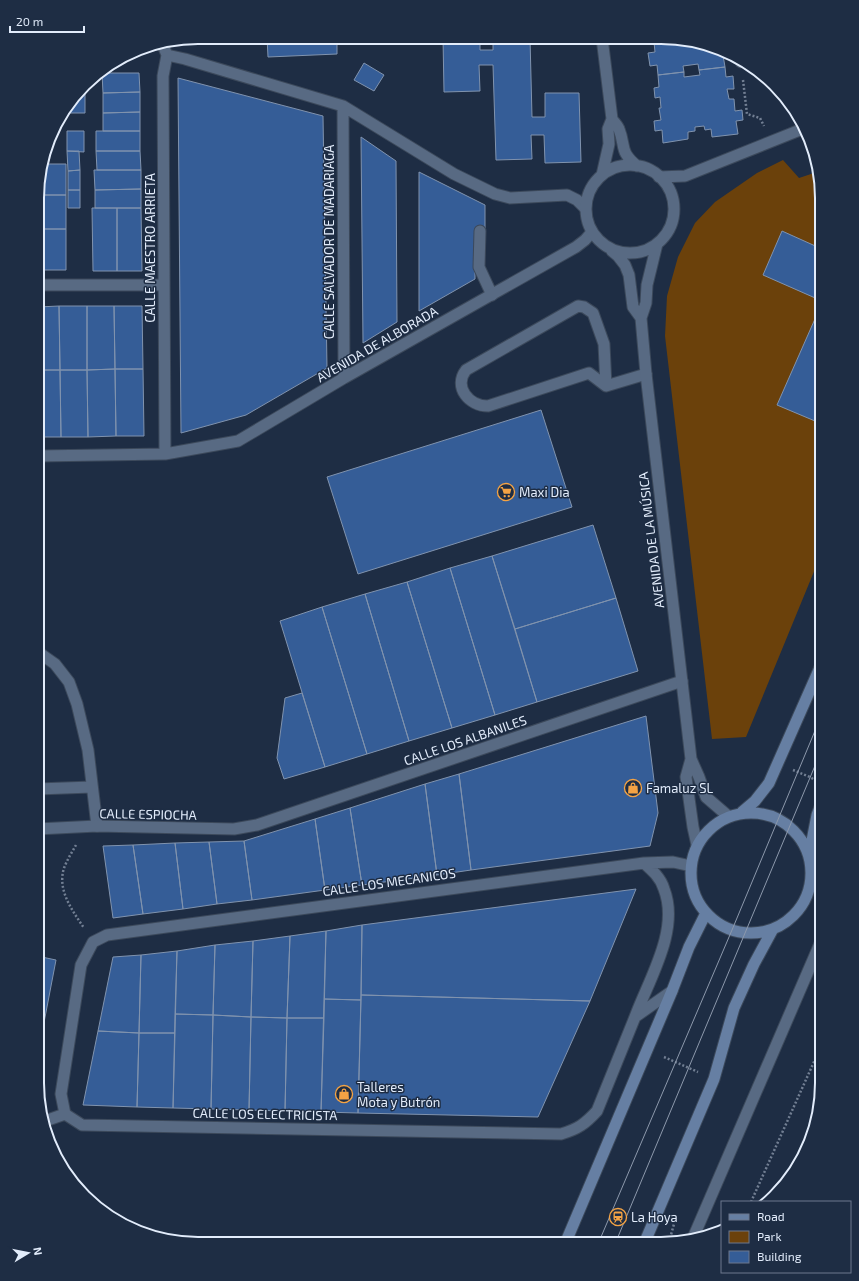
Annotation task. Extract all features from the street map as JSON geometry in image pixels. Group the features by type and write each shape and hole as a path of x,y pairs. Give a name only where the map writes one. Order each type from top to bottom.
{"main road":[{"path":"742,812 755,801 769,783 815,679"},
{"path":"742,812 766,814 785,822 799,836 809,857 811,879 805,900 786,922 773,929 760,932 737,932 716,922 706,913 698,901 692,887 691,866 697,845 705,833 716,823 728,816 742,812"},
{"path":"809,857 815,826"},
{"path":"568,1237 672,991 689,947 706,913"},
{"path":"647,1237 714,1079 734,1008 754,964 773,929"}],"street":[{"path":"603,44 612,119 619,129 624,152 637,166"},
{"path":"164,48 168,55 343,106 454,174 495,194 510,198 567,195 577,200 585,208"},
{"name":"CALLE MAESTRO ARRIETA","path":"166,454 163,76 168,55"},
{"name":"CALLE SALVADOR DE MADARIAGA","path":"343,106 344,378"},
{"path":"602,175 609,144 608,129 612,119"},
{"path":"659,177 685,176 799,130"},
{"path":"624,165 637,166 649,170 659,177 667,187 672,198 674,211 666,235 657,244 646,250 634,253 622,253 610,249 600,242 592,232 587,220 585,208 588,195 593,184 602,175 613,168 624,165"},
{"path":"480,231 479,267 492,295"},
{"name":"AVENIDA DE ALBORADA","path":"44,456 166,454 238,441 344,378 576,247 592,232"},
{"name":"AVENIDA DE LA MÚSICA","path":"657,244 647,285 646,303 641,318 646,374 691,759 706,797 728,816"},
{"name":"AVENIDA DE LA MÚSICA","path":"610,249 625,265 629,275 633,307 641,318"},
{"path":"44,286 164,284"},
{"path":"578,306 584,307 593,313 604,344 606,386 589,373 488,406 481,406 474,404 469,399 462,389 461,379 466,370 578,306"},
{"path":"606,386 646,374"},
{"path":"44,656 56,664 70,682 78,704 88,750 97,826"},
{"name":"CALLE LOS ALBANILES","path":"257,825 682,681"},
{"name":"AVENIDA DE LA MÚSICA","path":"691,759 686,777 693,828 697,845"},
{"path":"44,790 92,787"},
{"name":"CALLE ESPIOCHA","path":"44,829 97,826 234,829 257,825"},
{"name":"CALLE LOS MECANICOS","path":"93,942 106,935 123,932 644,863 673,862 691,866"},
{"path":"635,1017 662,950 668,920 669,903 664,887 656,874 644,863"},
{"path":"48,1120 65,1114 61,1094 80,972 93,942"},
{"path":"695,1233 815,955"},
{"path":"635,1017 672,991"},
{"name":"CALLE LOS ELECTRICISTA","path":"65,1114 82,1125 561,1134 575,1130 587,1122 597,1111 635,1017"}],"path":[{"path":"742,67 747,114 760,118 772,140"},
{"path":"778,762 815,780"},
{"path":"93,942 65,897 62,882 64,867 77,844 97,826"},
{"path":"751,1201 815,1060"}],"green space":[{"path":"783,160 799,178 813,173 814,178 815,569 746,737 712,739 665,336 667,296 678,257 695,223 715,202 757,173"}],"building":[{"path":"267,44 337,44 337,54 268,57"},
{"path":"443,44 480,44 480,50 493,50 493,44 530,44 532,117 545,117 545,93 579,93 581,162 545,163 544,135 531,135 532,159 496,160 493,65 479,65 480,91 444,92"},
{"path":"654,44 681,45 701,49 723,58 725,67 699,70 698,64 683,66 684,72 658,75 657,65 650,66 648,53 655,52"},
{"path":"364,63 384,75 374,91 354,80"},
{"path":"725,67 726,77 733,76 734,89 727,89 729,99 734,99 735,111 742,110 743,120 736,121 738,134 712,137 711,129 705,130 704,126 695,127 695,131 688,132 688,139 663,143 662,130 655,131 654,121 661,120 659,108 661,108 660,97 655,98 654,88 659,87 658,75 684,72 684,77 700,75 699,70"},
{"path":"108,73 139,73 140,92 103,93 102,78"},
{"path":"178,78 323,116 327,368 246,415 181,433"},
{"path":"140,92 140,112 103,113 103,93"},
{"path":"85,94 85,113 70,113"},
{"path":"140,112 140,131 103,131 103,113"},
{"path":"67,131 84,131 84,152 67,151"},
{"path":"96,131 140,131 140,151 96,151"},
{"path":"361,137 396,161 397,322 363,343"},
{"path":"67,151 79,151 80,170 68,171"},
{"path":"96,151 140,151 141,170 97,170"},
{"path":"48,164 66,164 66,195 44,195"},
{"path":"80,170 80,190 68,190 68,171"},
{"path":"94,170 141,170 141,189 95,190"},
{"path":"419,172 485,205 485,231 475,230 475,279 419,311"},
{"path":"141,189 141,208 95,208 95,190"},
{"path":"68,190 80,190 80,208 68,208"},
{"path":"44,195 66,195 66,229 44,229"},
{"path":"92,208 117,208 117,271 93,271"},
{"path":"117,208 141,208 142,271 117,271"},
{"path":"44,229 66,229 66,270 44,270"},
{"path":"782,231 815,246 815,298 763,275"},
{"path":"59,306 87,306 87,370 60,370"},
{"path":"59,306 60,370 44,370 44,307"},
{"path":"87,306 114,306 115,369 87,370"},
{"path":"114,306 142,306 143,369 115,369"},
{"path":"815,319 815,421 777,405"},
{"path":"115,369 143,369 144,436 116,436"},
{"path":"115,369 116,436 88,437 87,370"},
{"path":"44,370 60,370 61,437 44,437"},
{"path":"60,370 87,370 88,437 61,437"},
{"path":"541,410 572,507 358,574 327,477"},
{"path":"593,525 616,598 515,629 492,556"},
{"path":"492,556 537,702 495,715 450,568"},
{"path":"450,568 495,715 452,728 407,582"},
{"path":"407,582 452,728 409,741 365,594"},
{"path":"365,594 409,741 367,754 322,607"},
{"path":"616,598 638,671 537,702 515,629"},
{"path":"322,607 367,754 325,767 280,621"},
{"path":"302,693 325,767 284,779 277,758 285,698"},
{"path":"646,716 658,813 650,846 471,870 459,774"},
{"path":"459,774 471,870 437,875 425,784"},
{"path":"425,784 437,875 362,885 350,808"},
{"path":"350,808 362,885 325,890 315,819"},
{"path":"315,819 325,890 252,900 244,841"},
{"path":"244,841 252,900 217,904 209,842"},
{"path":"209,842 217,904 183,909 175,843"},
{"path":"175,843 183,909 143,914 133,845"},
{"path":"133,845 143,914 113,918 103,846"},
{"path":"636,889 590,1001 361,995 362,925"},
{"path":"362,925 361,1000 324,999 326,931"},
{"path":"326,931 324,1018 287,1018 290,936"},
{"path":"290,936 287,1018 251,1017 253,941"},
{"path":"253,941 251,1017 213,1015 215,945"},
{"path":"215,945 213,1015 175,1014 177,951"},
{"path":"177,951 175,1033 139,1033 141,955"},
{"path":"141,955 139,1033 98,1031 113,957"},
{"path":"44,957 56,960 44,1023"},
{"path":"361,995 590,1001 538,1117 358,1113"},
{"path":"324,999 361,1000 358,1113 321,1112"},
{"path":"175,1014 213,1015 211,1109 173,1108"},
{"path":"213,1015 251,1017 249,1110 211,1109"},
{"path":"251,1017 287,1018 285,1111 249,1110"},
{"path":"287,1018 324,1018 321,1112 285,1111"},
{"path":"98,1031 139,1033 137,1107 83,1105"},
{"path":"139,1033 175,1033 173,1108 137,1107"}],"tram line":[{"path":"601,1237 815,731"},
{"path":"618,1237 815,766"}],"place":[{"name":"Maxi Dia","path":"506,492"},
{"name":"Famaluz SL","path":"633,788"},
{"name":"Talleres Mota y Butrón","path":"344,1094"},
{"name":"La Hoya","path":"618,1217"}]}
